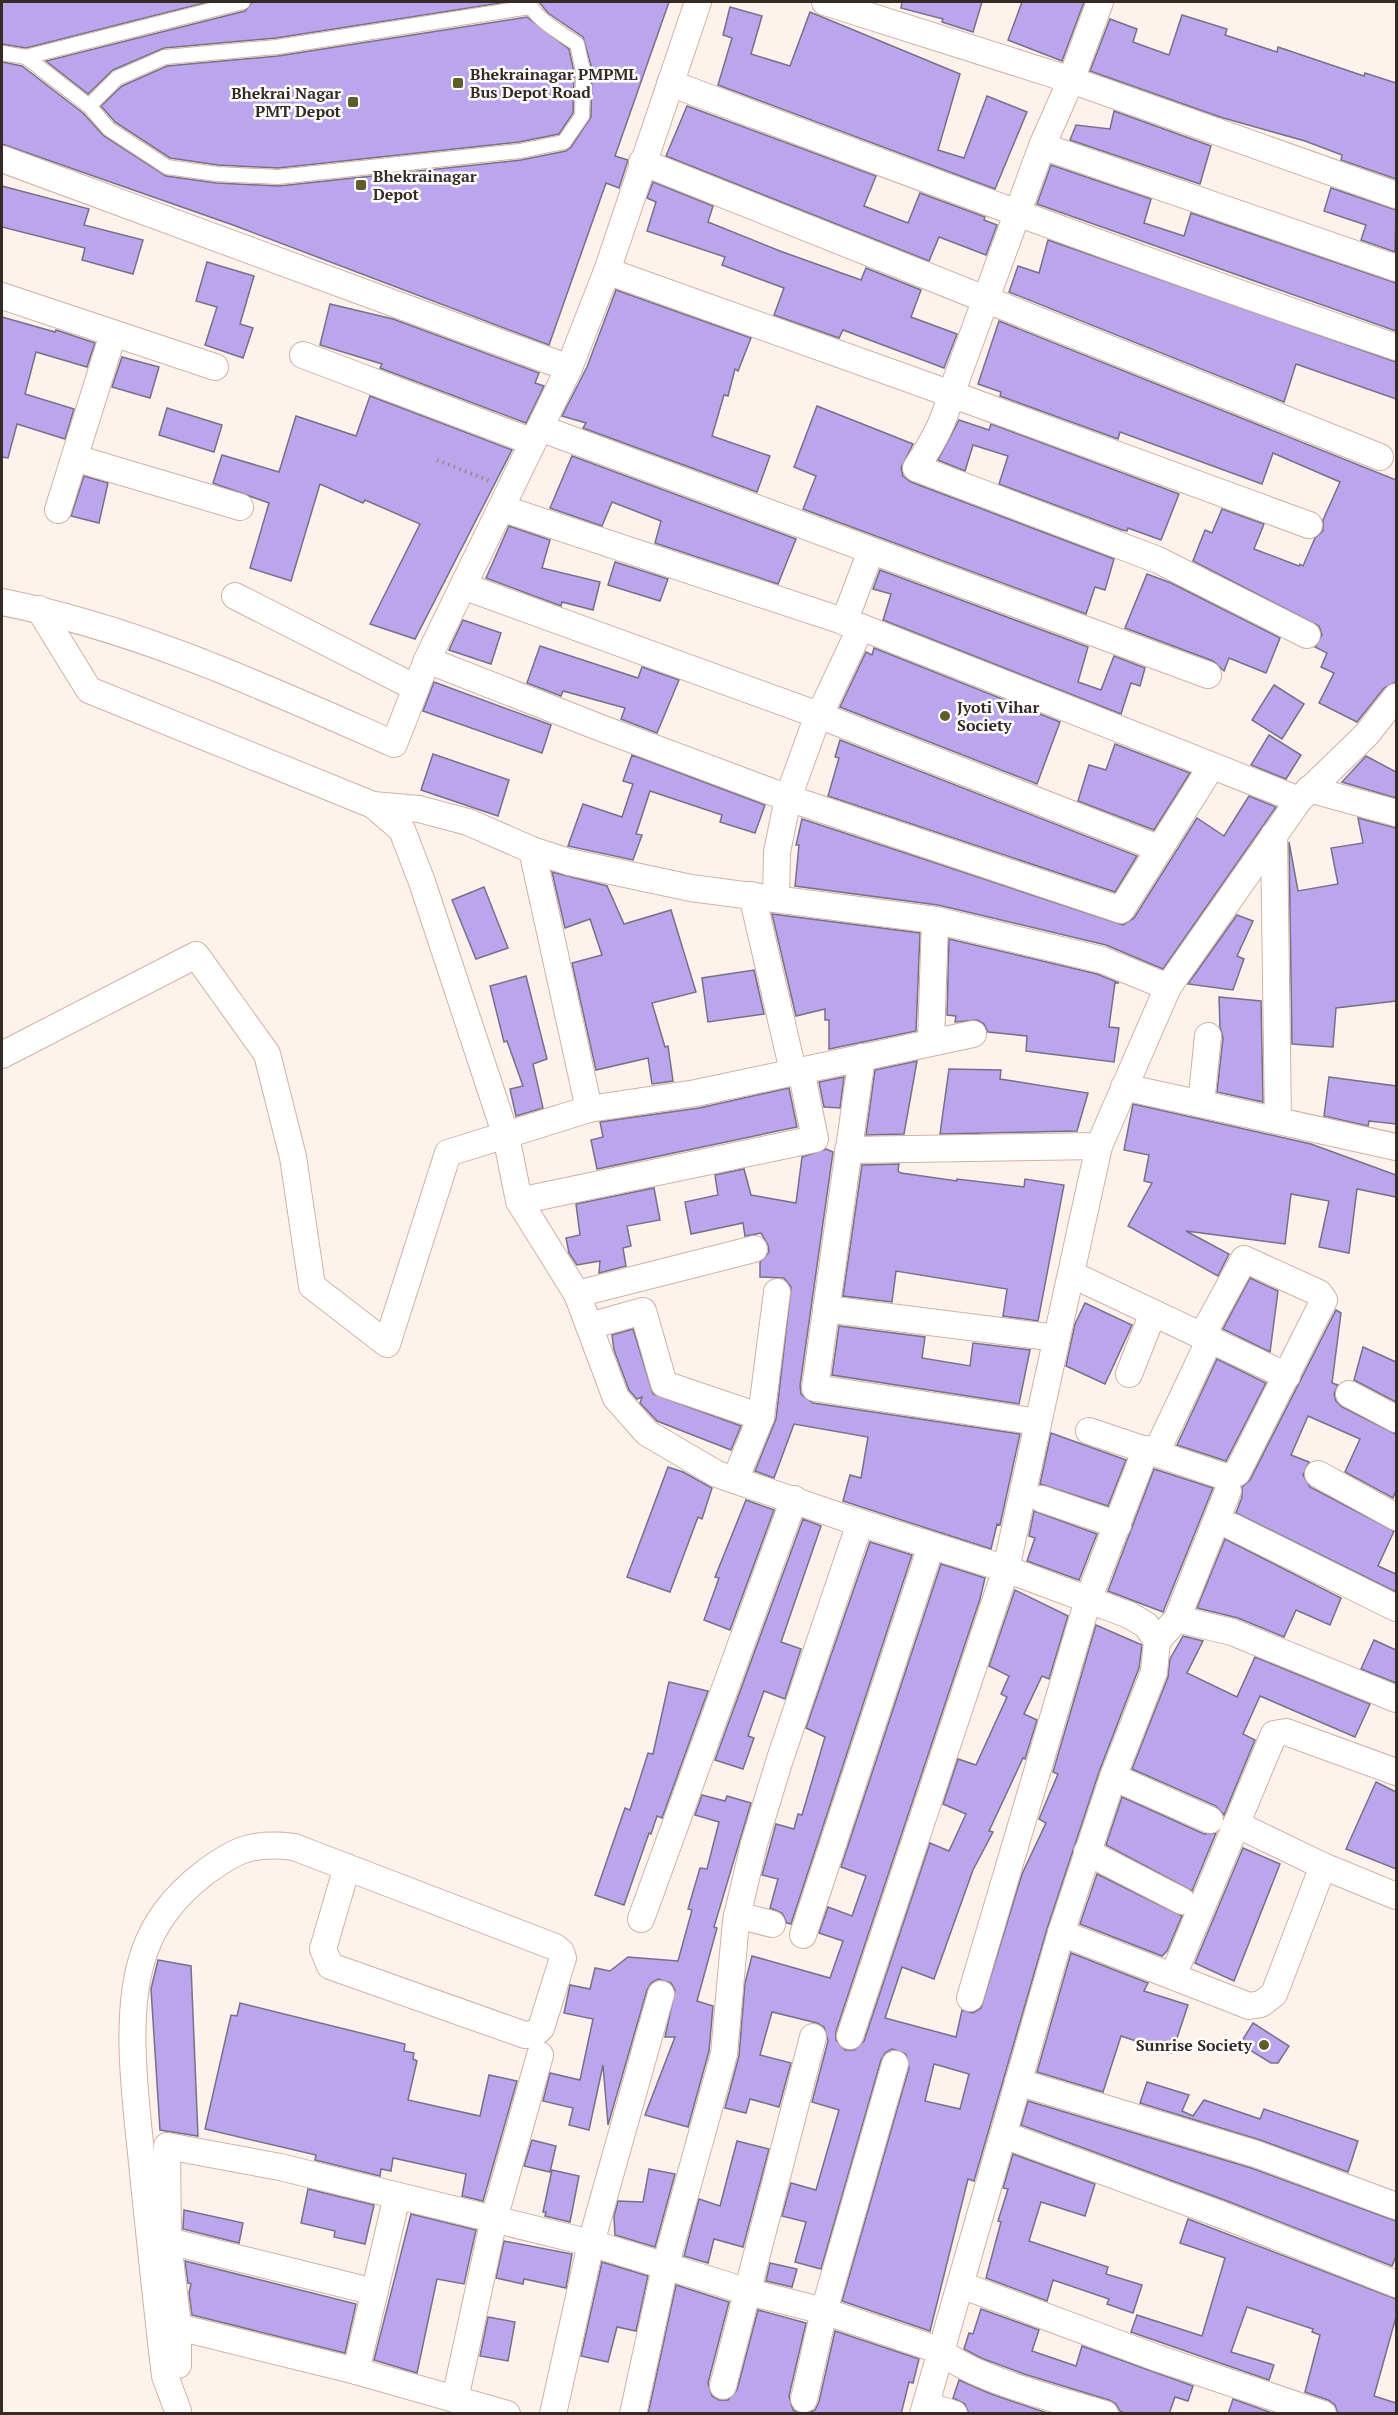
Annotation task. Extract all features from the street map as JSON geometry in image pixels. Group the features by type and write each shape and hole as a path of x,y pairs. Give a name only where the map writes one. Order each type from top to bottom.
{"street":[{"path":"2,602 39,609 200,659 394,744 427,660 569,368 607,271 698,2"},
{"path":"825,2 1071,80 1396,195"},
{"path":"1100,2 1071,80 1042,146 951,394 947,411 933,442 916,468 1158,560 1307,635"},
{"path":"670,83 1018,214 1396,347"},
{"path":"1042,146 1396,268"},
{"path":"2,159 569,368"},
{"path":"642,162 986,302 1380,457"},
{"path":"607,271 1309,525"},
{"path":"2,296 215,368"},
{"path":"58,510 113,334"},
{"path":"303,355 871,551 1208,675"},
{"path":"75,458 240,507"},
{"path":"506,499 853,625 1211,767 1304,795 1396,813"},
{"path":"519,1201 815,1139 797,1070 764,896 777,852 788,798 813,729 821,716 853,625 871,551"},
{"path":"463,586 821,716 1158,848"},
{"path":"235,596 416,688"},
{"path":"39,609 89,690 373,805 419,808 468,822 532,850 569,862 691,888 934,920 1102,960 1168,987"},
{"path":"427,660 788,798 1121,910 1211,767"},
{"path":"850,2036 1006,1569 1099,1146 1168,987 1304,795 1367,734 1396,697"},
{"path":"373,805 402,830 422,882 506,1136 519,1201 577,1294 616,1398 647,1433 692,1460 735,1480 860,1524 1006,1569 1129,1615 1146,1626 1157,1641"},
{"path":"1274,835 1278,1121"},
{"path":"532,850 590,1109"},
{"path":"931,1042 934,920"},
{"path":"2,1055 196,955 267,1054 294,1157 312,1286 387,1344 448,1153 590,1109 696,1093 973,1034"},
{"path":"1201,1104 1208,1036"},
{"path":"862,1057 815,1388 1038,1422"},
{"path":"1124,1087 1396,1147"},
{"path":"848,1150 1099,1146"},
{"path":"577,1294 754,1249"},
{"path":"970,1998 1088,1600 1151,1451 1242,1261 1250,1259 1319,1293 1324,1300 1237,1473 1232,1477 1151,1451 1089,1431"},
{"path":"1071,1274 1287,1376"},
{"path":"735,1480 761,1417 777,1292"},
{"path":"826,1309 1056,1338"},
{"path":"589,1326 642,1311 664,1384 761,1417"},
{"path":"1129,1374 1153,1312"},
{"path":"1349,1394 1396,1419"},
{"path":"1318,1474 1396,1517"},
{"path":"954,2414 924,2409 1061,1933 1113,1777 1154,1672 1157,1641 1177,1619 1228,1491"},
{"path":"1042,1499 1118,1525"},
{"path":"640,1919 794,1500"},
{"path":"633,2414 665,2267 724,2054 737,1915 754,1845 780,1759 860,1524"},
{"path":"1233,1527 1396,1608"},
{"path":"803,1935 931,1546"},
{"path":"1177,1619 1232,1632 1396,1699"},
{"path":"1173,1976 1274,1734 1286,1732 1396,1772"},
{"path":"1113,1777 1210,1820"},
{"path":"1236,1824 1323,1866 1396,1896"},
{"path":"178,2412 165,2376 132,2066 136,1994 143,1954 156,1923 186,1887 239,1851 265,1843 294,1846 347,1867 561,1952 563,1958 541,2028 534,2034 525,2035 330,1966 323,1949 347,1867"},
{"path":"1087,1852 1182,1901"},
{"path":"1061,1933 1249,2006 1261,2004 1274,1994 1323,1866"},
{"path":"737,1915 772,1924"},
{"path":"553,2414 591,2243 661,1994"},
{"path":"723,2386 813,2037"},
{"path":"456,2399 494,2219 540,2055"},
{"path":"804,2398 824,2311 895,2064"},
{"path":"1018,2082 1256,2154 1396,2206"},
{"path":"1004,2135 1222,2215 1396,2284"},
{"path":"178,2412 178,2327 168,2241 167,2146 280,2167 591,2243 749,2292 824,2311 941,2351 968,2368 1105,2414"},
{"path":"356,2371 398,2196"},
{"path":"168,2241 375,2292"},
{"path":"961,2285 1157,2358 1323,2414"},
{"path":"178,2327 356,2371 507,2414"}],"lane":[{"path":"2,53 26,57 243,2"},
{"path":"26,57 89,106 109,129 166,166 217,174 278,177 519,151 564,142 582,116 583,71 577,44 553,28 529,4 277,47 165,57 117,78 89,106"}],"path":[{"path":"437,460 506,499"}],"building":[{"path":"2,2 208,2 26,48 2,44"},
{"path":"252,2 507,2 276,38 164,48 113,70 88,94 46,61 245,11"},
{"path":"539,2 669,2 615,156 628,160 619,188 606,183 549,345 233,225 2,144 2,62 22,66 83,113 104,136 166,176 216,183 279,186 521,160 566,151 591,117 592,69 583,37 548,13"},
{"path":"902,2 982,2 973,32 942,22 943,19 901,8"},
{"path":"1022,2 1084,2 1062,61 1008,40"},
{"path":"730,7 762,16 751,54 790,66 810,12 960,74 938,150 964,158 987,96 1027,112 995,189 718,85 732,38 723,35"},
{"path":"1182,15 1227,29 1225,35 1277,52 1278,47 1364,76 1365,73 1396,83 1396,179 1341,160 1342,155 1305,141 1220,117 1090,71 1110,19 1137,29 1133,42 1169,55"},
{"path":"527,17 569,49 574,72 573,113 559,134 519,142 278,168 218,165 170,158 115,122 101,106 122,86 167,66 278,56"},
{"path":"687,106 876,176 864,206 908,223 920,193 985,217 984,220 997,225 986,255 939,237 929,261 666,156"},
{"path":"1114,111 1211,146 1200,184 1070,140 1076,125 1110,129"},
{"path":"1051,165 1151,199 1144,223 1184,236 1191,213 1396,283 1396,331 1037,204"},
{"path":"653,182 713,206 708,222 861,280 866,268 921,290 911,317 957,334 944,368 843,330 839,338 774,315 784,288 722,265 725,257 647,231 656,202 647,198"},
{"path":"2,186 89,209 84,225 143,240 133,274 82,260 85,248 2,227"},
{"path":"1331,188 1396,210 1395,252 1361,240 1366,225 1324,211"},
{"path":"1048,240 1396,362 1396,399 1296,364 1284,402 1009,292 1018,266 1039,273"},
{"path":"207,262 254,276 240,324 253,328 243,358 205,345 217,307 196,301"},
{"path":"616,290 751,338 738,371 735,369 728,396 724,395 712,436 770,456 757,492 583,428 586,423 562,416 587,367"},
{"path":"330,304 393,319 539,373 535,383 544,386 526,423 380,368 382,364 320,345"},
{"path":"2,317 55,332 56,330 95,343 87,367 36,352 25,394 74,409 65,439 17,424 8,458 2,457"},
{"path":"999,321 1396,480 1396,682 1384,688 1357,722 1319,703 1334,673 1321,667 1327,653 1315,647 1322,635 1319,626 1193,561 1205,530 1212,533 1222,509 1264,524 1254,549 1303,566 1315,538 1323,531 1323,520 1340,482 1273,453 1262,484 1120,432 1118,439 1000,396 1001,392 978,384"},
{"path":"122,357 159,367 150,398 112,387"},
{"path":"370,396 512,450 415,639 370,624 420,524 365,500 363,503 320,484 291,581 250,568 269,503 213,483 222,455 279,472 296,416 356,436"},
{"path":"817,406 913,444 901,468 903,476 911,482 1114,559 1105,590 1095,587 1086,614 803,509 816,476 794,467"},
{"path":"167,408 222,425 214,452 159,435"},
{"path":"959,420 989,430 991,424 1179,494 1161,540 1128,528 1127,531 1122,530 999,484 1008,456 973,445 965,471 938,460"},
{"path":"572,456 796,539 778,584 655,543 661,521 612,502 602,526 550,508"},
{"path":"84,476 108,483 99,523 71,516"},
{"path":"509,526 550,540 542,568 600,582 593,610 562,602 561,606 486,578"},
{"path":"615,562 668,579 660,601 608,585"},
{"path":"880,570 1088,647 1078,682 1101,690 1114,656 1145,668 1140,686 1131,683 1121,714 883,620 891,594 873,589"},
{"path":"1147,574 1171,583 1280,638 1266,673 1229,658 1224,671 1213,661 1125,628"},
{"path":"463,620 501,633 491,664 449,650"},
{"path":"540,646 638,678 642,667 679,680 657,733 621,719 625,708 563,691 561,696 527,683"},
{"name":"Jyoti Vihar Society","path":"874,648 1060,722 1037,784 840,707 866,652 872,655"},
{"path":"434,682 551,725 542,753 423,711"},
{"path":"1274,685 1304,704 1282,739 1252,720"},
{"path":"1269,735 1301,755 1286,779 1251,765"},
{"path":"840,740 1137,856 1115,892 828,796 839,758 835,757"},
{"path":"1115,744 1190,773 1154,830 1078,801 1089,765 1106,770"},
{"path":"433,754 509,780 498,816 421,790"},
{"path":"632,755 765,805 755,833 720,822 722,815 650,791 636,834 642,835 633,860 568,846 583,804 622,817 633,784 623,781"},
{"path":"1366,756 1396,772 1396,798 1342,782"},
{"path":"1249,796 1276,807 1163,969 1106,945 938,905 795,886 799,845 796,845 802,819 1123,925 1134,918 1197,818 1224,836"},
{"path":"1358,818 1396,828 1396,1001 1336,1008 1333,1047 1292,1044 1289,842 1298,891 1338,884 1331,848 1363,843"},
{"path":"552,872 607,886 624,924 671,910 696,992 652,1003 665,1047 668,1046 673,1081 652,1084 648,1058 596,1070 572,963 602,955 590,919 565,928"},
{"path":"484,887 508,948 476,959 452,900"},
{"path":"772,914 920,933 916,1031 829,1049 829,1020 825,1020 825,1009 796,1016"},
{"path":"1237,915 1253,921 1237,956 1244,959 1233,990 1188,984"},
{"path":"949,939 1097,974 1119,983 1115,983 1109,1027 1119,1028 1114,1062 1026,1051 1027,1036 988,1032 984,1024 977,1020 955,1022 956,1016 947,1015"},
{"path":"754,970 764,1014 708,1022 702,978"},
{"path":"526,976 547,1059 533,1064 543,1108 516,1116 510,1089 523,1086 507,1041 504,1042 490,986"},
{"path":"1219,997 1261,1001 1263,1102 1217,1092 1223,1038 1220,1027"},
{"path":"917,1061 904,1134 866,1135 875,1070"},
{"path":"949,1069 1001,1070 1000,1079 1088,1093 1077,1131 940,1134"},
{"path":"844,1077 840,1108 824,1107 819,1082"},
{"path":"1329,1077 1396,1086 1396,1124 1369,1121 1368,1126 1324,1116"},
{"path":"789,1088 797,1127 597,1169 591,1140 603,1137 600,1122 699,1108"},
{"path":"1133,1104 1311,1144 1396,1175 1396,1197 1357,1189 1349,1253 1319,1247 1329,1201 1291,1194 1285,1244 1186,1231 1229,1254 1218,1276 1128,1226 1152,1183 1144,1181 1149,1155 1124,1150"},
{"path":"826,1149 833,1152 800,1386 801,1394 813,1403 1020,1434 1000,1525 997,1524 991,1549 843,1501 850,1475 861,1478 868,1437 794,1424 774,1478 755,1471 776,1419 791,1287 784,1278 760,1277 760,1262 769,1252 761,1233 745,1236 743,1223 691,1234 685,1202 718,1195 715,1175 744,1169 751,1195 796,1203 802,1157"},
{"path":"899,1164 898,1171 901,1173 957,1181 957,1179 1024,1187 1025,1179 1064,1185 1038,1321 1003,1316 1007,1289 896,1271 892,1302 843,1296 862,1165"},
{"path":"654,1188 660,1220 627,1226 631,1246 623,1248 626,1266 599,1273 600,1261 577,1265 569,1253 566,1238 580,1235 576,1204"},
{"path":"1250,1278 1278,1291 1270,1352 1223,1329"},
{"path":"1085,1303 1132,1325 1105,1384 1066,1366 1075,1324"},
{"path":"1336,1310 1341,1313 1332,1383 1338,1385 1334,1394 1336,1401 1342,1407 1396,1434 1396,1490 1393,1498 1345,1472 1360,1439 1308,1416 1291,1455 1309,1462 1303,1475 1310,1487 1394,1531 1378,1566 1396,1574 1396,1592 1236,1513 1242,1497 1242,1487 1250,1480"},
{"path":"839,1326 925,1337 922,1358 970,1366 973,1343 1030,1350 1019,1404 832,1375"},
{"path":"633,1329 653,1394 741,1426 731,1450 657,1421 640,1403 642,1397 637,1399 629,1390 614,1350 612,1335"},
{"path":"1363,1347 1396,1362 1396,1402 1354,1380"},
{"path":"1217,1359 1266,1383 1226,1461 1177,1445"},
{"path":"1051,1433 1126,1460 1108,1506 1040,1484"},
{"path":"668,1467 683,1472 712,1488 702,1519 698,1517 670,1592 627,1577"},
{"path":"1154,1469 1213,1488 1163,1612 1108,1591"},
{"path":"746,1500 774,1510 730,1630 704,1620 719,1578 715,1577"},
{"path":"1034,1511 1097,1534 1079,1580 1027,1561 1035,1538 1029,1536"},
{"path":"803,1519 821,1526 781,1642 801,1649 785,1699 764,1691 748,1736 754,1738 743,1769 715,1760"},
{"path":"1225,1539 1341,1598 1330,1625 1296,1610 1284,1637 1238,1618 1197,1608"},
{"path":"870,1542 912,1555 791,1924 787,1923 782,1913 770,1908 778,1879 762,1875 776,1824 794,1829 798,1814 802,1815 825,1737 806,1728"},
{"path":"941,1564 985,1578 980,1599 836,2031 836,2040 845,2050 854,2050 864,2041 930,1843 949,1851 966,1814 943,1804 958,1759 976,1765 1007,1697 1001,1694 1009,1676 989,1666 1015,1590 1068,1616 1049,1679 1042,1676 1024,1714 1037,1720 1025,1759 1023,1758 989,1831 993,1832 973,1870 934,1979 902,1967 885,2018 956,2037 962,2010 973,2013 981,2008 1022,1874 1046,1823 1039,1819 1058,1774 1053,1772 1096,1625 1142,1645 1139,1668 1099,1772 1047,1929 974,2181 968,2179 930,2331 842,2301 909,2068 906,2054 892,2049 885,2053 881,2060 821,2269 795,2262 806,2222 782,2216 791,2183 816,2190 839,2110 812,2102 828,2041 824,2027 817,2023 772,2012 760,2055 791,2063 779,2107 750,2099 746,2113 725,2108 739,2056 745,1983 752,1956 830,1978 843,1941 819,1933 828,1907 852,1916 866,1876 841,1867","holes":["934,2064 969,2074 960,2109 925,2101"]},
{"path":"1183,1636 1203,1641 1187,1673 1237,1697 1255,1657 1370,1704 1355,1737 1260,1696 1243,1734 1255,1740 1224,1815 1216,1806 1132,1769 1168,1677 1170,1659"},
{"path":"1374,1640 1396,1650 1396,1683 1361,1669"},
{"path":"669,1682 708,1691 662,1818 657,1816 651,1834 649,1833 624,1905 595,1895 625,1808 630,1810 648,1753 653,1754"},
{"path":"1376,1782 1396,1792 1396,1869 1346,1849"},
{"path":"702,1795 725,1801 727,1796 751,1803 714,1927 717,1928 697,2001 713,2006 709,2051 688,2127 645,2115 675,2037 665,2037 675,1990 671,1983 658,1979 651,1983 647,1990 608,2125 603,2065 589,2130 569,2125 573,2108 543,2101 550,2073 580,2080 593,2019 564,2013 570,1985 590,1989 595,1968 610,1971 628,1957 678,1961 692,1910 688,1909 700,1868 707,1869 719,1822 695,1815"},
{"path":"1122,1797 1204,1834 1216,1833 1192,1891 1106,1845"},
{"path":"1243,1848 1280,1864 1234,1981 1195,1963"},
{"path":"1097,1874 1182,1916 1167,1951 1162,1956 1080,1924"},
{"path":"1071,1953 1148,1983 1144,1991 1188,2005 1172,2053 1121,2036 1103,2092 1037,2072"},
{"path":"158,1960 191,1966 198,2136 160,2130 151,1989"},
{"path":"240,2003 405,2044 404,2051 414,2053 413,2059 417,2061 408,2100 480,2116 489,2075 517,2081 483,2201 462,2196 466,2174 393,2158 391,2171 381,2169 380,2176 315,2160 316,2155 205,2129 231,2015 237,2016"},
{"name":"Sunrise Society","path":"1253,2023 1289,2046 1278,2063 1271,2063 1240,2044"},
{"path":"1147,2082 1189,2095 1182,2111 1193,2116 1204,2100 1260,2119 1264,2109 1358,2141 1348,2172 1260,2140 1140,2103"},
{"path":"1028,2101 1251,2168 1396,2221 1396,2256 1392,2266 1227,2201 1021,2125"},
{"path":"532,2140 556,2146 550,2172 524,2166"},
{"path":"737,2141 769,2149 743,2247 714,2239 708,2263 684,2256 699,2199 720,2206"},
{"path":"1013,2154 1095,2184 1085,2216 1041,2202 1029,2241 1108,2267 1106,2274 1142,2285 1133,2313 1107,2304 1109,2299 1053,2280 1047,2301 986,2278 1001,2222 998,2221 1008,2189 1003,2188"},
{"path":"649,2169 675,2174 655,2247 615,2235 614,2216 618,2201 643,2202"},
{"path":"552,2170 579,2176 570,2222 545,2216 546,2212 543,2212"},
{"path":"308,2189 374,2205 365,2244 334,2237 335,2231 301,2223"},
{"path":"184,2210 243,2223 239,2243 183,2229"},
{"path":"411,2214 476,2230 464,2284 437,2279 417,2373 374,2360"},
{"path":"1188,2219 1396,2299 1396,2317 1374,2396 1396,2403 1396,2414 1338,2414 1335,2405 1328,2400 1305,2392 1320,2335 1312,2332 1313,2329 1247,2307 1231,2352 1274,2365 1269,2380 1131,2332 1137,2315 1202,2336 1225,2258 1180,2243"},
{"path":"504,2241 572,2254 566,2288 524,2279 523,2284 496,2278"},
{"path":"185,2261 356,2304 345,2353 192,2315 189,2293 191,2284 188,2283"},
{"path":"602,2262 648,2276 636,2331 617,2327 608,2362 581,2356"},
{"path":"770,2263 797,2269 792,2287 766,2281"},
{"path":"676,2285 729,2302 708,2383 712,2396 719,2400 728,2400 737,2390 758,2310 806,2323 789,2396 793,2410 800,2414 648,2414"},
{"path":"981,2309 1039,2330 1032,2351 1076,2366 1082,2346 1193,2386 1188,2401 1175,2397 1169,2414 1127,2414 1120,2411 1116,2404 1109,2400 981,2358 964,2349 969,2333 973,2334"},
{"path":"488,2317 515,2322 508,2361 480,2356"},
{"path":"835,2331 919,2359 913,2383 909,2382 901,2414 806,2414 815,2410 819,2402"},
{"path":"959,2380 991,2394 1050,2414 969,2414 965,2404 953,2398"},
{"path":"1233,2399 1275,2414 1228,2414"}],"place":[{"name":"Bhekrainagar PMPML Bus Depot Road","path":"458,83"},
{"name":"Bhekrai Nagar PMT Depot","path":"353,102"},
{"name":"Bhekrainagar Depot","path":"361,185"},
{"name":"Jyoti Vihar Society","path":"945,716"},
{"name":"Sunrise Society","path":"1264,2045"}]}
